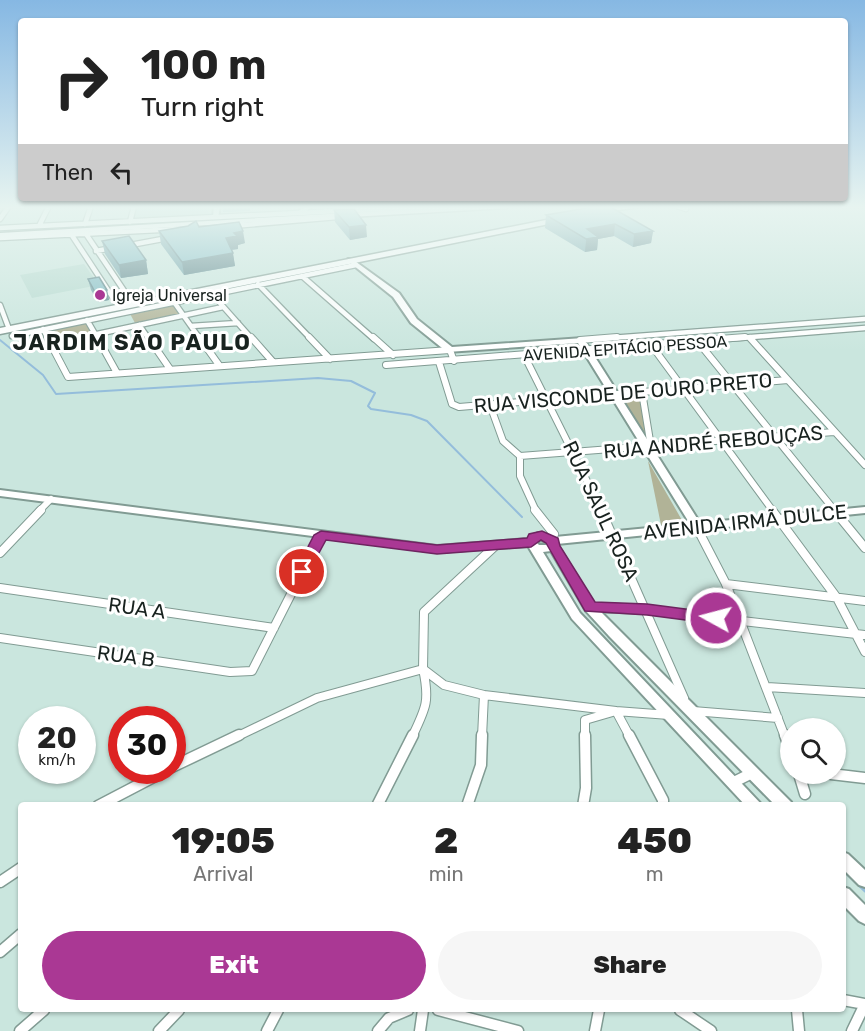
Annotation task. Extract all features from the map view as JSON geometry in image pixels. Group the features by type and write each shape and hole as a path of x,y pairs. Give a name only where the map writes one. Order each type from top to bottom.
{"highway":[{"path":"7,332 133,304 392,254"}],"main road":[{"path":"353,262 396,295 414,321 450,350 580,340 649,447 696,526"},
{"name":"AVENIDA IRMÃ DULCE","path":"0,493 437,549 534,546 546,550 553,540 865,510"},
{"path":"553,540 590,608 634,657 690,711"},
{"path":"534,546 576,616 752,802"},
{"name":"RUA SAUL ROSA","path":"690,711 782,802"},
{"path":"846,862 865,880"},
{"path":"846,897 865,916"}],"street":[{"path":"84,254 119,307"},
{"path":"87,259 101,256 133,304"},
{"path":"0,304 7,332 44,329 302,276 353,262"},
{"path":"302,276 393,355"},
{"path":"105,286 114,286 118,282"},
{"path":"258,284 330,359"},
{"path":"212,294 273,362"},
{"path":"174,302 219,365"},
{"path":"51,344 223,307"},
{"path":"580,340 865,319"},
{"path":"87,320 117,373"},
{"path":"191,326 238,323"},
{"path":"812,323 820,331"},
{"path":"139,325 170,369"},
{"name":"AVENIDA EPITÁCIO PESSOA","path":"386,365 699,343 865,328"},
{"path":"44,329 68,377 450,350 454,361"},
{"path":"750,338 865,465"},
{"path":"699,343 772,437 865,548"},
{"path":"652,346 837,598 861,635 865,652"},
{"name":"RUA SAUL ROSA","path":"524,355 575,453 647,610 673,678 690,711"},
{"name":"RUA VISCONDE DE OURO PRETO","path":"439,362 452,404 459,407 788,380"},
{"path":"642,392 649,447"},
{"path":"490,405 503,441 515,454 520,456 518,468 525,487 553,540"},
{"name":"RUA ANDRÉ REBOUÇAS","path":"520,456 834,432"},
{"path":"0,553 51,499"},
{"path":"696,526 726,584 780,723"},
{"path":"274,628 321,535"},
{"path":"379,802 427,707 427,680 423,669 422,619 427,606 495,546"},
{"path":"726,584 865,601"},
{"name":"RUA A","path":"0,588 274,628"},
{"path":"590,608 647,610 861,635"},
{"name":"RUA B","path":"0,638 230,672 252,671 274,628"},
{"path":"423,669 444,685 484,695 616,711 671,715"},
{"path":"186,760 317,699 423,669"},
{"path":"767,687 865,693"},
{"path":"468,802 481,765 484,695"},
{"path":"616,711 664,802"},
{"path":"584,802 586,788 585,720 616,711"},
{"path":"690,711 778,718"},
{"path":"734,782 752,773"},
{"path":"846,776 865,778"},
{"path":"106,802 140,784"},
{"path":"802,784 805,794"},
{"path":"0,882 18,870"},
{"path":"0,952 18,937"},
{"path":"846,1001 865,1004 852,1031"},
{"path":"20,1031 42,1012"},
{"path":"159,1031 176,1012"},
{"path":"267,1031 277,1012"},
{"path":"378,1031 389,1018 403,1012"},
{"path":"420,1031 423,1012"},
{"path":"446,1012 518,1031"},
{"path":"595,1031 599,1012"},
{"path":"683,1012 711,1031"},
{"path":"797,1012 799,1031"}],"shaded area":[{"path":"84,264 99,285 32,298 20,275"},
{"path":"173,303 181,314 135,323 129,312"},
{"path":"86,321 92,333 53,341 48,329"},
{"path":"641,393 649,445 618,395"},
{"path":"648,461 683,522 661,525"}],"building":[{"path":"111,254 142,254 146,260 119,265"},
{"path":"176,254 227,254 182,262"},
{"path":"99,277 107,290 95,292 88,279"}],"waterway":[{"path":"0,340 43,375 56,394 318,378 351,381 375,393 368,406 371,409 411,415 427,421 522,517"},
{"path":"766,796 772,801"},
{"path":"846,873 865,891"}],"place":[{"name":"Igreja Universal","path":"100,295"}],"district":[{"name":"JARDIM SÃO PAULO","path":"132,342"}],"route":[{"path":"302,572 321,535 437,549 471,549 531,542 534,537 542,536 553,541 553,546 590,608 602,606 716,618"}]}
